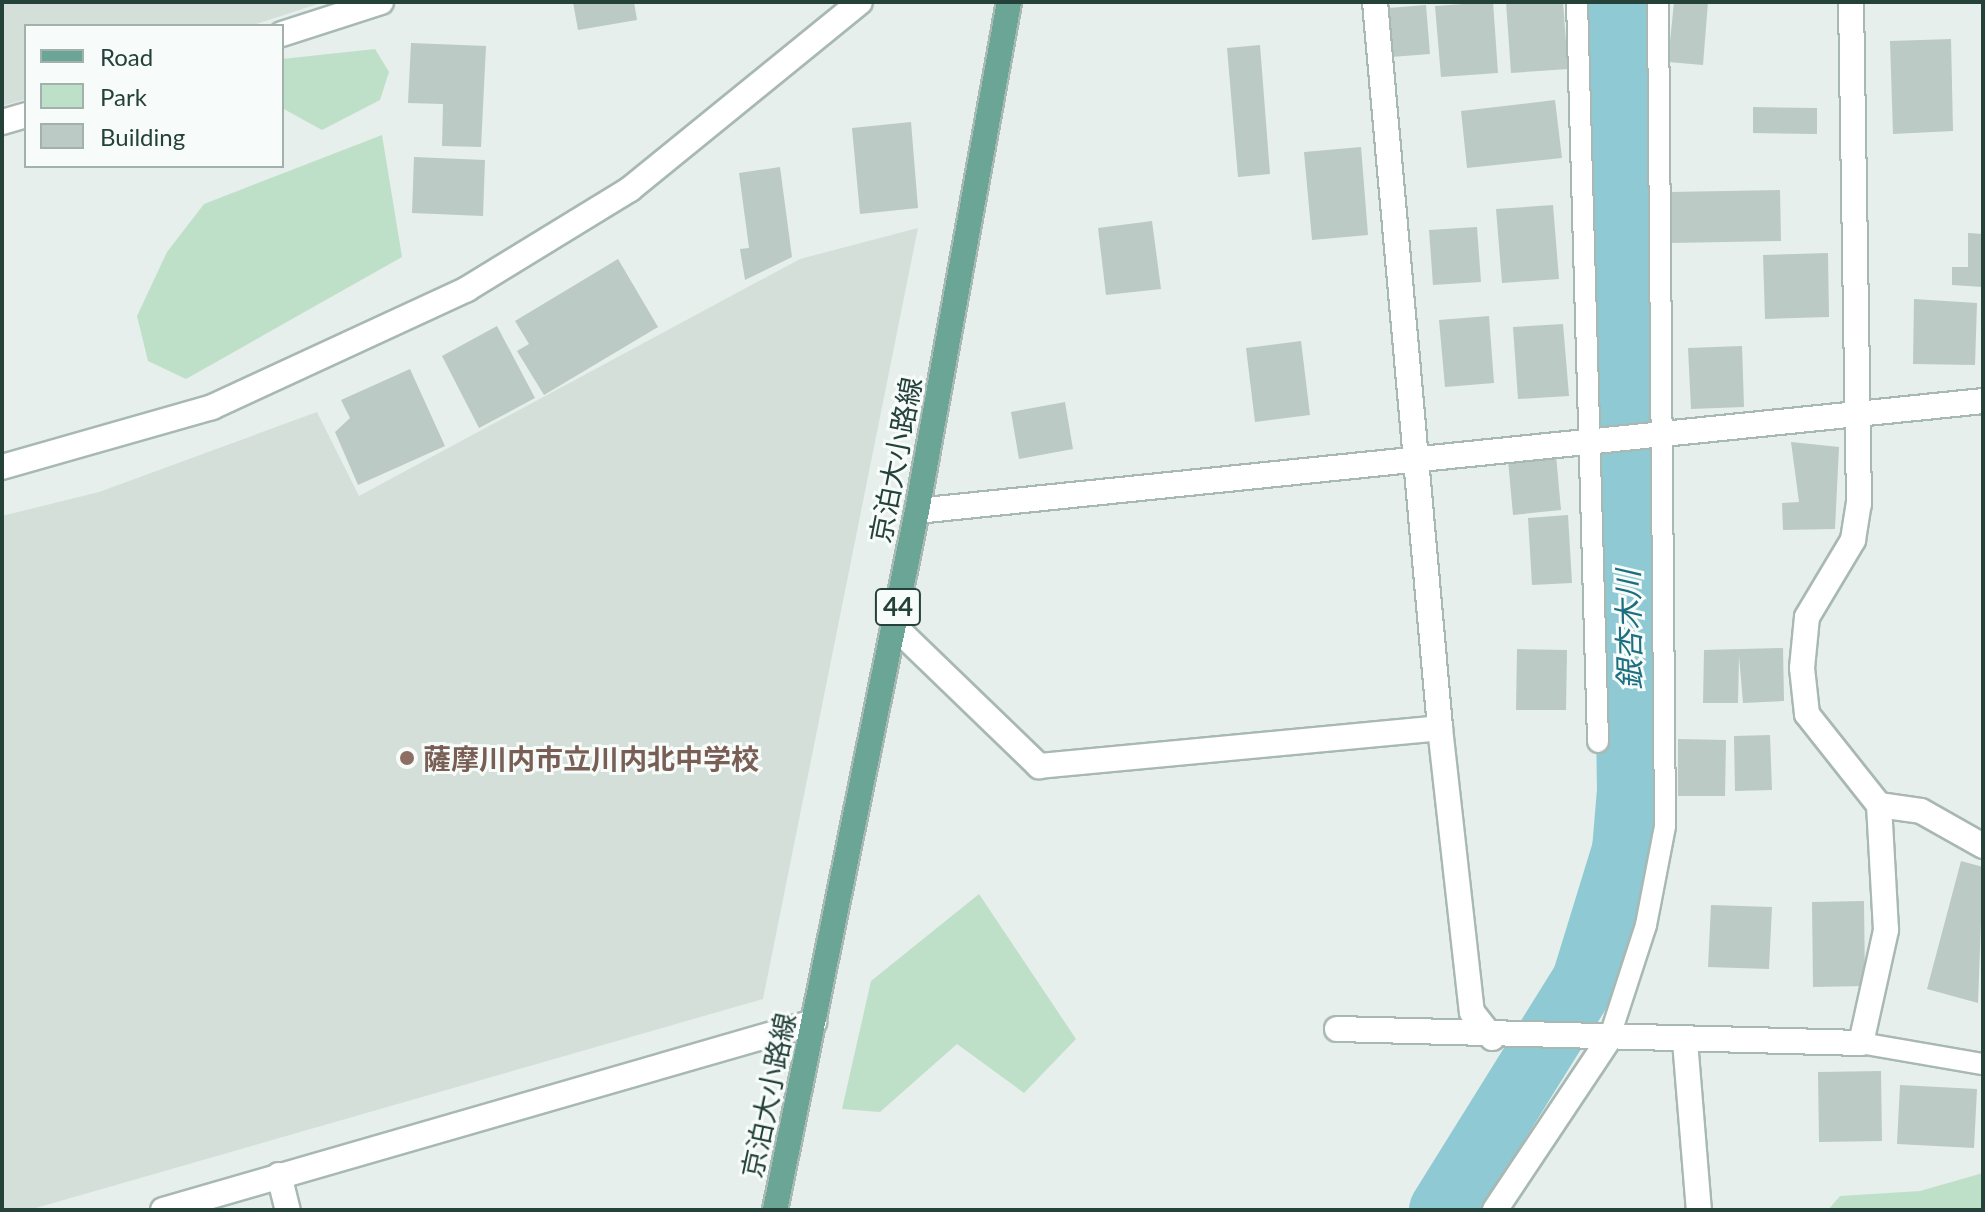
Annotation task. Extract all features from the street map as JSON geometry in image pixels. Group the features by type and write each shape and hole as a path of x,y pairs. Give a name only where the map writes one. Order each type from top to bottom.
{"main road":[{"name":"京泊大小路線","path":"775,1210 917,511 1009,2"}],"street":[{"path":"284,33 381,2"},
{"path":"2,467 212,407 467,289 630,189 860,2"},
{"path":"1375,2 1413,457 1472,1012 1492,1038"},
{"path":"1337,1029 1492,1038 1861,1043 1886,930 1879,805 1807,714 1802,668 1807,617 1853,540 1860,418 1851,2"},
{"path":"2,122 24,116"},
{"path":"917,511 1594,438 1860,418 1983,401"},
{"path":"894,626 1039,766 1440,728"},
{"path":"1879,805 1921,811 1980,838"},
{"path":"163,1210 814,1022"},
{"path":"1495,1210 1600,1039"},
{"path":"1685,1041 1699,1210"},
{"path":"279,1175 288,1210"}],"lane":[{"path":"1577,2 1594,438 1598,742"},
{"path":"1600,1039 1646,925 1665,826 1658,2"},
{"path":"1861,1043 1983,1064"}],"shaded area":[{"path":"2,2 324,2 256,24 24,24 24,100 2,106"},
{"name":"薩摩川内市立川内北中学校","path":"918,228 763,999 29,1210 2,1210 2,516 99,492 317,412 359,496 800,259"}],"green space":[{"path":"375,49 389,72 380,100 322,130 284,109 284,59"},
{"path":"382,135 402,257 186,379 148,361 137,316 167,252 204,204"},
{"path":"979,894 1076,1039 1024,1093 957,1044 880,1112 842,1109 871,981"},
{"path":"1983,1173 1983,1210 1828,1210 1840,1196 1920,1191"}],"building":[{"path":"573,2 634,2 637,20 578,30"},
{"path":"1493,2 1498,73 1441,77 1435,6"},
{"path":"1506,2 1563,2 1568,69 1511,73"},
{"path":"1674,2 1708,2 1703,65 1668,62"},
{"path":"1426,5 1430,54 1391,57 1388,8"},
{"path":"1951,39 1953,131 1893,134 1890,41"},
{"path":"411,43 486,46 481,147 442,146 443,104 408,103"},
{"path":"1260,45 1270,174 1238,177 1227,48"},
{"path":"1555,100 1562,158 1467,168 1461,111"},
{"path":"1753,107 1817,108 1817,134 1753,133"},
{"path":"911,122 918,208 860,214 852,128"},
{"path":"1361,147 1368,235 1312,240 1304,152"},
{"path":"414,157 485,160 483,216 412,213"},
{"path":"780,167 792,257 745,280 740,249 749,248 739,173"},
{"path":"1780,190 1781,241 1670,243 1670,192"},
{"path":"1553,205 1559,279 1502,283 1496,209"},
{"path":"1152,221 1161,289 1106,295 1098,228"},
{"path":"1477,227 1481,282 1433,285 1429,230"},
{"path":"1968,233 1983,234 1983,287 1952,285 1952,267 1968,267"},
{"path":"1828,253 1829,317 1765,319 1763,255"},
{"path":"618,259 658,327 544,395 517,351 529,344 515,321"},
{"path":"1914,299 1977,303 1975,365 1913,364"},
{"path":"1489,316 1494,383 1445,387 1439,320"},
{"path":"1563,324 1569,396 1518,399 1513,327"},
{"path":"497,326 535,398 479,428 442,356"},
{"path":"1301,341 1310,415 1255,422 1246,348"},
{"path":"1742,346 1744,407 1691,409 1688,348"},
{"path":"410,369 445,446 358,485 335,432 350,418 341,400"},
{"path":"1065,402 1073,449 1019,459 1011,412"},
{"path":"1791,442 1839,447 1835,529 1783,530 1782,503 1799,502"},
{"path":"1556,455 1561,510 1513,515 1508,460"},
{"path":"1568,515 1572,583 1532,585 1528,518"},
{"path":"1783,648 1784,701 1743,703 1739,656 1738,703 1703,703 1704,650"},
{"path":"1517,649 1567,650 1566,710 1516,710"},
{"path":"1770,735 1772,790 1735,791 1734,736"},
{"path":"1678,739 1726,740 1725,796 1678,796"},
{"path":"1961,861 1983,867 1978,1003 1927,989"},
{"path":"1864,901 1865,986 1813,987 1812,902"},
{"path":"1711,905 1772,907 1769,969 1708,967"},
{"path":"1881,1071 1882,1141 1819,1142 1818,1072"},
{"path":"1900,1085 1977,1089 1974,1148 1897,1144"}],"waterway":[{"name":"銀杏木川","path":"1442,1210 1585,980 1625,850 1630,791 1618,2"}],"place":[{"name":"薩摩川内市立川内北中学校","path":"407,758"}]}
